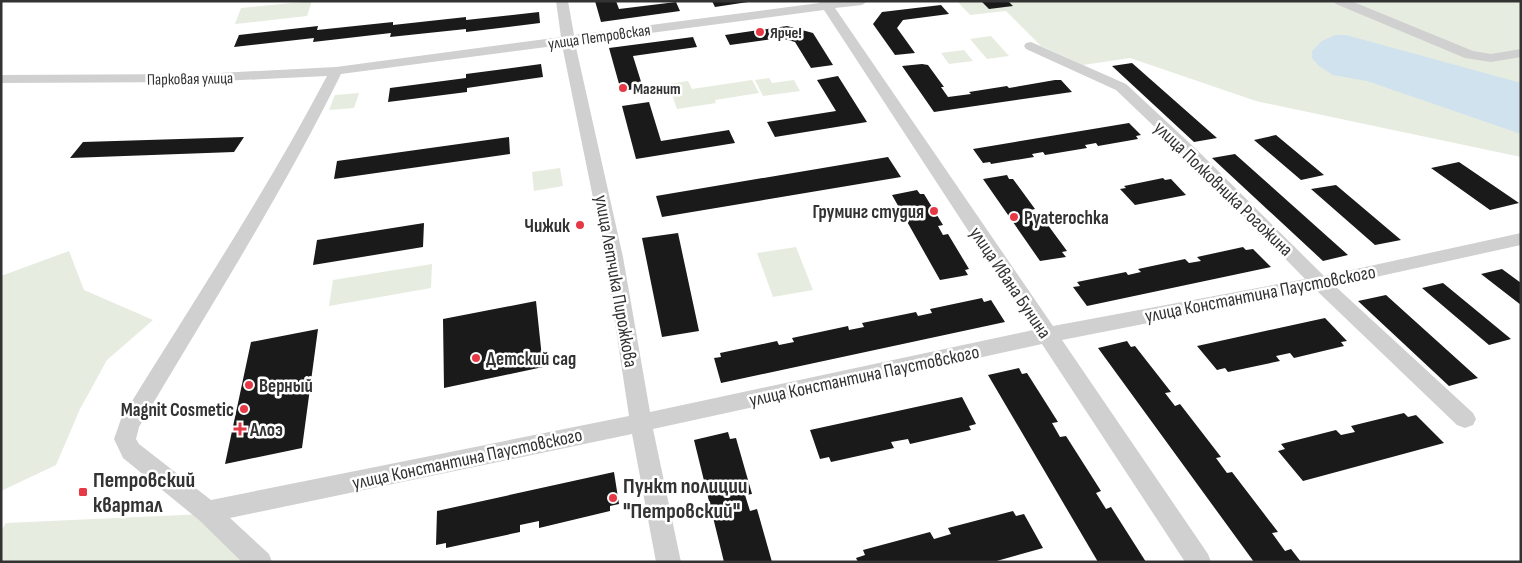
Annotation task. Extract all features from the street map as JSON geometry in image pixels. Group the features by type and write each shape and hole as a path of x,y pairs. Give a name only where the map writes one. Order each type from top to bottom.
{"street":[{"name":"улица Летчика Пирожкова","path":"562,1 568,40 614,257 641,423 669,562"},
{"name":"улица Петровская","path":"336,71 826,4 862,1"},
{"path":"1340,1 1470,55 1491,58 1521,53"},
{"name":"улица Ивана Бунина","path":"826,4 1200,562"},
{"name":"улица Полковника Рогожина","path":"1031,46 1121,87 1320,282 1465,419"},
{"path":"260,562 207,512 131,451 125,439 129,425 262,204 336,71"},
{"name":"Парковая улица","path":"1,79 191,78 336,71"},
{"name":"улица Константина Паустовского","path":"207,512 641,423 1047,335 1320,282 1521,239"}],"shaded area":[{"path":"312,1 307,16 235,24 241,8"},
{"path":"957,1 1521,1 1521,157 1256,101 1130,58 1083,65 1041,46 1006,11 970,15"},
{"path":"991,36 1009,56 987,59 970,39"},
{"path":"964,50 973,61 949,64 941,53"},
{"path":"769,78 772,83 794,80 800,91 763,96 755,80"},
{"path":"752,80 759,93 715,100 716,103 677,109 668,84 688,81 692,89"},
{"path":"359,93 354,108 329,110 335,95"},
{"path":"560,168 563,186 534,191 532,172"},
{"path":"796,247 813,290 773,297 757,253"},
{"path":"69,251 84,290 153,320 107,360 80,409 56,465 1,491 1,276"},
{"path":"432,264 431,288 329,306 333,280"},
{"path":"204,514 253,562 1,562 1,531 6,523"}],"water":[{"path":"1335,35 1346,35 1521,83 1521,134 1367,81 1333,75 1319,66 1312,58 1312,51 1322,41"}],"building":[{"path":"595,1 616,1 619,9 676,2 680,11 601,22"},
{"path":"712,1 748,1 748,2 715,7"},
{"path":"981,1 1008,1 1013,6 989,9"},
{"path":"941,5 949,14 903,20 897,28 915,53 895,55 873,24 882,12"},
{"path":"539,12 540,23 466,32 466,29 390,37 391,33 313,42 314,38 234,47 239,35 318,26 317,30 393,22 393,25 466,17 466,20"},
{"path":"787,26 813,33 833,65 811,68 795,42 781,38 730,45 725,35"},
{"path":"693,37 697,47 633,56 643,88 621,91 609,48"},
{"path":"1132,63 1217,138 1194,142 1112,66"},
{"path":"541,64 543,77 467,88 467,92 388,102 390,88 466,78 466,74"},
{"path":"928,65 944,87 941,87 948,97 971,94 969,92 1007,86 1009,88 1055,80 1061,80 1072,92 934,112 902,66"},
{"path":"838,76 867,122 775,137 767,122 836,111 817,80"},
{"path":"649,102 661,141 729,130 735,143 636,159 622,106"},
{"path":"1129,123 1141,135 1136,136 1138,139 1098,146 1096,143 1085,145 1087,148 1045,155 1043,152 1032,154 1034,157 991,164 990,162 983,163 973,149"},
{"path":"1276,135 1324,175 1301,180 1254,140"},
{"path":"244,137 234,152 70,158 83,142"},
{"path":"509,137 510,154 334,179 337,161"},
{"path":"1235,154 1348,255 1323,261 1212,158"},
{"path":"888,157 901,177 662,217 656,196"},
{"path":"1459,162 1519,203 1490,210 1431,168"},
{"path":"1007,175 1009,179 1013,179 1035,209 1031,210 1037,218 1042,217 1067,251 1062,252 1066,257 1040,261 983,179"},
{"path":"1163,178 1165,180 1171,179 1186,195 1135,205 1120,189 1126,188 1124,186"},
{"path":"1336,185 1401,240 1375,245 1311,189"},
{"path":"917,190 920,194 924,194 943,225 938,226 943,235 948,234 969,269 965,270 968,275 940,280 892,195"},
{"path":"424,223 423,247 313,265 317,240"},
{"path":"678,233 699,331 662,337 642,238"},
{"path":"1243,247 1246,250 1253,249 1271,267 1087,306 1073,287 1080,286 1077,282 1126,272 1128,275 1141,272 1138,269 1185,259 1189,263 1201,261 1197,257"},
{"path":"1502,269 1521,283 1521,305 1481,274"},
{"path":"1443,283 1511,339 1489,345 1422,288"},
{"path":"1386,295 1478,378 1449,386 1358,301"},
{"path":"982,298 984,302 991,300 1005,322 721,383 714,358 721,357 720,353 777,341 779,345 794,342 792,338 848,326 849,330 864,327 862,323 916,312 918,316 932,313 930,309"},
{"path":"536,301 543,367 444,388 443,319"},
{"path":"1325,318 1347,341 1341,342 1344,346 1294,358 1290,353 1276,356 1280,361 1228,372 1225,368 1217,370 1197,346"},
{"path":"318,329 302,448 225,464 251,342"},
{"path":"1127,341 1131,347 1135,346 1171,392 1165,393 1175,406 1180,404 1221,457 1216,458 1227,473 1232,472 1278,532 1272,533 1285,551 1291,549 1301,562 1254,562 1098,348"},
{"path":"1019,368 1022,374 1027,373 1058,422 1052,423 1060,437 1066,436 1101,491 1096,493 1106,509 1111,507 1146,562 1098,562 988,375"},
{"path":"962,397 976,424 969,426 971,430 910,444 908,439 891,442 894,448 831,462 829,457 820,459 810,430"},
{"path":"1404,413 1408,417 1416,415 1444,443 1303,481 1278,451 1285,449 1281,444 1336,430 1341,435 1355,432 1351,426"},
{"path":"728,432 730,439 736,438 752,494 745,495 750,511 757,509 772,562 724,562 694,440"},
{"path":"614,472 619,504 610,506 610,511 539,528 539,521 520,525 520,532 446,548 446,543 436,545 437,511"},
{"path":"1013,511 1016,516 1024,514 1043,548 993,562 858,562 856,558 865,555 863,550 930,532 934,539 951,534 948,528"}],"place":[{"name":"Ярче!","path":"760,32"},
{"name":"Магнит","path":"623,88"},
{"name":"Груминг студия","path":"934,211"},
{"name":"Pyaterochka","path":"1014,217"},
{"name":"Чижик","path":"580,225"},
{"name":"Детский сад","path":"476,358"},
{"name":"Верный","path":"249,385"},
{"name":"Magnit Cosmetic","path":"244,409"},
{"name":"Алоэ","path":"240,429"},
{"name":"Петровский квартал","path":"83,492"},
{"name":"Пункт полиции \"Петровский\"","path":"613,498"}]}
